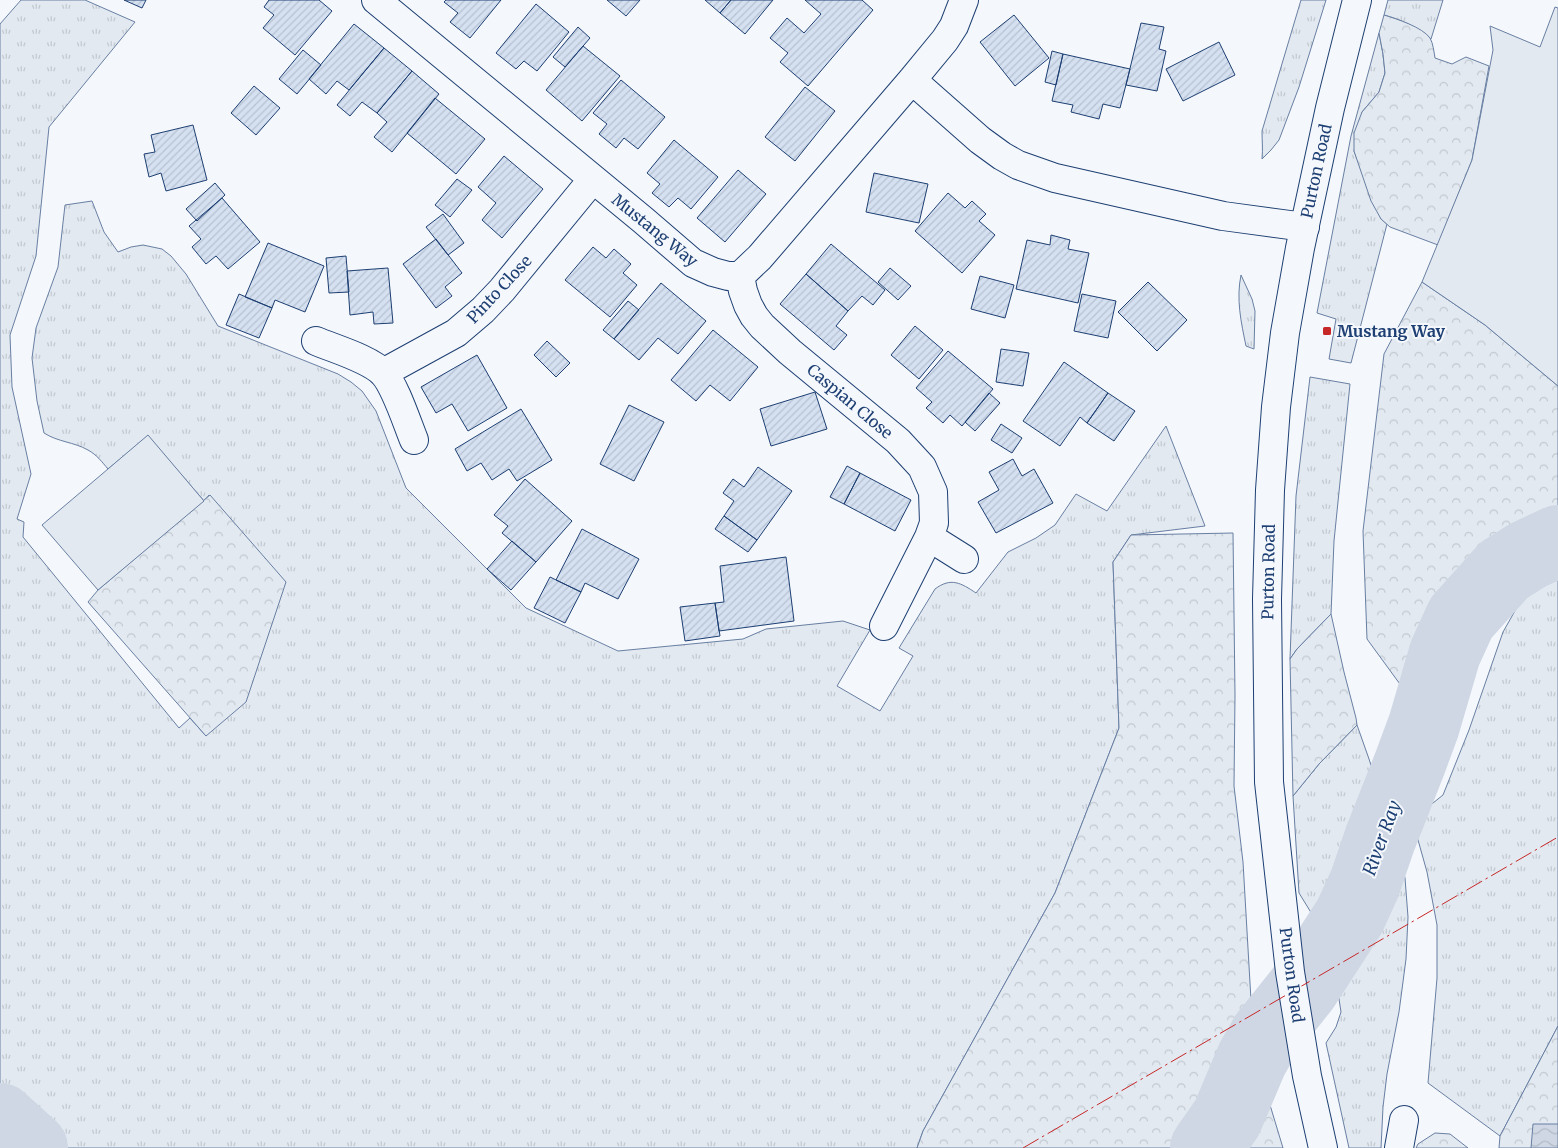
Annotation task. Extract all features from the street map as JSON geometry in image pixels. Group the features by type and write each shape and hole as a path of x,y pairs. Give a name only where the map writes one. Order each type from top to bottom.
{"street":[{"name":"Mustang Way","path":"376,0 693,263 713,272 728,276 740,276"},
{"path":"740,276 760,257 912,80 954,26 964,0"},
{"name":"Purton Road","path":"1323,1148 1307,1076 1290,972 1269,782 1267,599 1270,490 1276,407 1285,333 1330,108 1357,0"},
{"path":"912,80 980,140 1018,165 1055,178 1223,216 1305,227"},
{"name":"Pinto Close","path":"383,373 456,333 483,310 502,290 593,179"},
{"name":"Caspian Close","path":"740,276 748,305 762,326 790,352 898,441 922,467 933,492 934,523 929,538 884,626"},
{"path":"316,341 368,362 383,373 392,387 414,440"},
{"path":"929,538 964,558"},
{"path":"1399,1148 1404,1120"}],"green space":[{"path":"21,0 85,0 135,22 49,127 36,256 10,335 12,387 31,474 17,519 24,522 23,537 179,728 190,718 206,736 209,495 204,501 148,436 108,469 97,456 88,450 44,433 37,401 32,358 36,328 58,267 65,205 92,201 104,232 118,252 143,245 162,249 171,256 186,274 218,326 338,374 362,391 376,411 406,488 526,608 618,651 743,639 766,629 843,621 870,630 837,686 880,711 913,656 899,648 935,589 951,582 966,586 976,593 1008,552 1036,538 1055,525 1076,494 1107,511 1166,426 1205,526 1131,535 1113,562 1119,728 1055,893 923,1131 917,1148 58,1148 35,1122 0,1097 0,24"},
{"path":"1301,0 1326,0 1299,87 1279,140 1262,159 1262,131"},
{"path":"1388,0 1443,0 1431,39 1409,24 1384,15"},
{"path":"1555,7 1558,8 1558,386 1485,325 1422,282 1472,160 1493,50 1490,26 1540,47"},
{"path":"1384,15 1409,24 1426,34 1432,42 1435,58 1452,64 1466,57 1489,66 1472,160 1438,245 1390,227 1381,219 1371,201 1354,151 1354,133 1362,112 1379,92 1385,73 1379,33"},
{"path":"1379,33 1385,73 1379,92 1362,112 1354,151 1381,219 1387,224 1351,363 1329,359 1336,319 1317,313 1351,136"},
{"path":"1241,275 1252,299 1255,311 1254,349 1246,346 1242,328 1239,302"},
{"path":"1422,282 1485,325 1558,386 1558,545 1495,598 1405,691 1367,639 1363,531 1384,354"},
{"path":"1310,377 1350,384 1334,541 1331,614 1297,649 1290,659 1296,496"},
{"path":"148,435 204,501 98,590 42,525"},
{"path":"210,495 286,582 246,702 206,736 88,602 98,590"},
{"path":"1233,533 1234,786 1243,862 1254,1052 1283,1148 917,1148 923,1131 1055,893 1119,728 1113,562 1131,535"},
{"path":"1558,566 1558,1026 1500,1136 1428,1083 1437,978 1437,925 1427,872 1411,815 1423,811 1443,795 1469,730 1503,632 1529,586"},
{"path":"1331,614 1357,725 1319,764 1293,796 1290,659 1297,649"},
{"path":"1357,725 1397,846 1405,878 1408,917 1406,959 1399,1012 1387,1074 1381,1148 1349,1148 1326,1043 1336,1027 1341,1012 1328,927 1315,919 1299,893 1293,796 1319,764"},
{"path":"1558,1026 1558,1148 1499,1148 1500,1136"},
{"path":"1435,1133 1450,1134 1468,1148 1416,1148 1418,1144"}],"water":[{"path":"1533,1124 1558,1124 1558,1148 1531,1148"}],"building":[{"path":"124,0 146,0 142,8"},
{"path":"269,0 319,0 332,11 295,55 263,28 274,15 264,7"},
{"path":"446,0 501,0 470,38 450,22 458,13 444,2"},
{"path":"607,0 640,0 626,16"},
{"path":"705,0 731,0 720,13"},
{"path":"731,0 773,0 745,34 720,13"},
{"path":"805,0 862,0 873,10 808,86 780,62 788,53 770,38 787,18 804,33 821,14"},
{"path":"536,4 569,32 537,71 524,61 516,69 496,53"},
{"path":"1014,15 1049,58 1015,86 980,42"},
{"path":"1141,23 1164,27 1159,49 1166,51 1157,91 1126,85"},
{"path":"354,24 384,48 349,90 337,81 326,94 309,79"},
{"path":"578,27 590,38 565,67 553,57"},
{"path":"1219,42 1235,75 1183,101 1166,69"},
{"path":"583,46 620,76 582,121 546,90"},
{"path":"384,48 412,71 377,113 362,102 350,116 337,105"},
{"path":"303,50 321,65 297,94 279,79"},
{"path":"1052,51 1063,54 1056,85 1045,82"},
{"path":"1063,54 1130,69 1120,108 1103,104 1099,119 1071,112 1073,105 1052,101"},
{"path":"412,71 439,94 392,152 374,137 387,122 377,113"},
{"path":"621,80 665,117 638,149 624,138 616,148 599,134 607,124 593,113"},
{"path":"254,86 280,108 256,135 231,113"},
{"path":"805,87 835,111 795,161 765,137"},
{"path":"435,98 485,139 456,174 407,133"},
{"path":"193,125 207,180 166,191 161,173 149,177 144,154 155,152 151,135"},
{"path":"674,140 718,177 691,209 678,198 669,207 652,193 660,184 647,173"},
{"path":"504,156 543,189 502,238 482,220 496,203 478,187"},
{"path":"738,170 766,194 725,242 697,218"},
{"path":"874,173 928,184 919,223 866,212"},
{"path":"457,179 472,190 450,217 435,205"},
{"path":"215,183 225,195 197,221 186,209"},
{"path":"948,193 965,208 972,201 986,214 979,221 995,235 962,273 915,231"},
{"path":"222,198 260,242 228,269 216,256 206,264 192,247 201,239 189,226"},
{"path":"443,214 464,243 448,255 426,227"},
{"path":"1051,235 1070,240 1068,249 1089,253 1078,303 1016,289 1027,240 1050,245"},
{"path":"436,239 462,273 445,287 452,296 436,308 403,264"},
{"path":"268,243 324,266 305,312 275,300 272,308 245,297"},
{"path":"831,244 885,290 873,305 862,296 848,311 806,274"},
{"path":"593,247 606,258 614,249 631,264 623,273 637,285 610,317 565,280"},
{"path":"346,256 349,292 329,293 326,258"},
{"path":"388,268 393,323 374,324 373,312 350,315 347,271"},
{"path":"890,268 911,286 898,300 878,282"},
{"path":"806,274 848,311 836,326 847,335 834,350 780,304"},
{"path":"980,276 1014,285 1005,318 971,309"},
{"path":"1148,282 1187,320 1157,351 1118,312"},
{"path":"661,283 706,321 678,354 658,338 639,360 614,339"},
{"path":"239,294 272,308 259,338 226,325"},
{"path":"1082,294 1116,301 1108,338 1074,331"},
{"path":"628,301 639,310 614,339 603,330"},
{"path":"915,326 943,350 919,379 891,355"},
{"path":"713,330 758,367 730,401 710,385 696,401 671,380"},
{"path":"547,341 570,363 556,377 534,355"},
{"path":"1001,349 1029,353 1023,386 996,382"},
{"path":"948,351 993,389 962,426 950,415 943,423 926,408 932,402 916,388"},
{"path":"477,355 507,408 468,431 452,404 436,413 421,387"},
{"path":"1064,362 1108,393 1087,423 1080,417 1060,446 1023,421"},
{"path":"815,392 827,429 771,446 760,409"},
{"path":"989,393 1000,403 975,431 965,422"},
{"path":"1108,393 1135,411 1114,441 1087,423"},
{"path":"629,405 664,422 634,481 600,464"},
{"path":"521,409 552,460 517,481 509,469 492,480 481,463 467,471 455,449"},
{"path":"1001,424 1022,438 1012,453 991,440"},
{"path":"1013,459 1022,476 1034,469 1053,503 996,533 978,502 999,490 989,472"},
{"path":"847,466 860,473 844,504 830,497"},
{"path":"758,467 792,491 757,540 724,516 734,501 723,493 733,479 744,487"},
{"path":"860,473 911,500 895,531 844,504"},
{"path":"525,479 572,521 536,562 502,533 508,526 494,515"},
{"path":"724,516 757,540 748,552 715,529"},
{"path":"582,529 639,559 618,599 585,583 581,592 556,580"},
{"path":"512,541 536,562 511,590 487,569"},
{"path":"786,557 794,621 719,631 715,603 724,602 720,566"},
{"path":"550,577 581,592 565,623 534,608"},
{"path":"715,603 720,636 685,641 680,607"}],"waterway":[{"name":"River Ray","path":"1206,1148 1227,1118 1252,1059 1265,1036 1304,987 1350,916 1365,883 1410,763 1424,725 1445,653 1461,618 1504,570 1528,555 1558,541"},
{"name":"River Ray","path":"0,1119 32,1148"}],"power":[{"path":"1023,1148 1558,837"}],"place":[{"name":"Mustang Way","path":"1327,331"}]}
